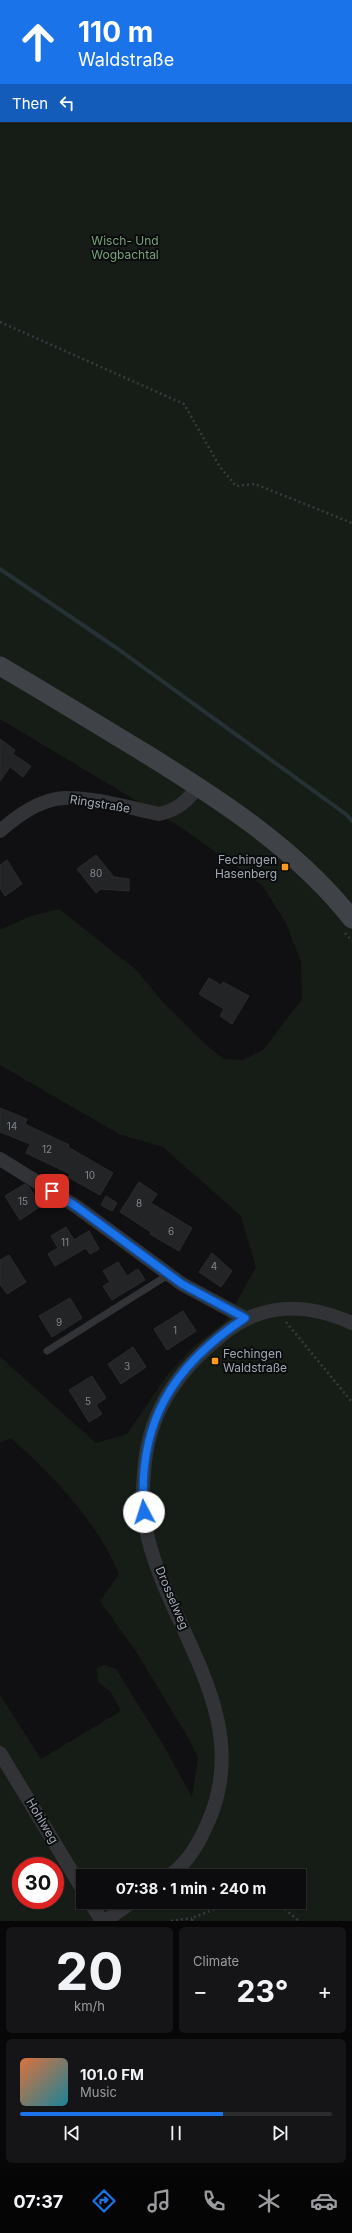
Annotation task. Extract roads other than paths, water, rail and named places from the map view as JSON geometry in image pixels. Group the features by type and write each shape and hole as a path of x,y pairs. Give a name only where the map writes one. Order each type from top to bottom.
{"main road":[{"path":"0,666 198,786 255,826 316,880 352,919"}],"street":[{"name":"Ringstraße","path":"0,831 28,809 46,802 67,797 159,814 173,811 191,797 198,786"},
{"path":"0,1159 77,1207 168,1275 245,1318"},
{"name":"Drosselweg","path":"176,1869 190,1856 202,1837 215,1806 222,1775 222,1741 215,1705 161,1576 145,1524 142,1487 146,1453 155,1419 166,1395 181,1374 228,1329 245,1318 275,1309 315,1311 352,1323"},
{"name":"Hohlweg","path":"0,1752 76,1878"},
{"path":"94,1909 102,1921"},
{"path":"105,1921 122,1909"}],"lane":[{"path":"47,1351 168,1275"}],"waterway":[{"path":"0,569 118,649 347,815 352,821"}],"place":[{"name":"Fechingen Hasenberg","path":"285,867"},
{"name":"Fechingen Waldstraße","path":"215,1361"}],"park label":[{"name":"Wisch- Und Wogbachtal","path":"125,248"}]}
